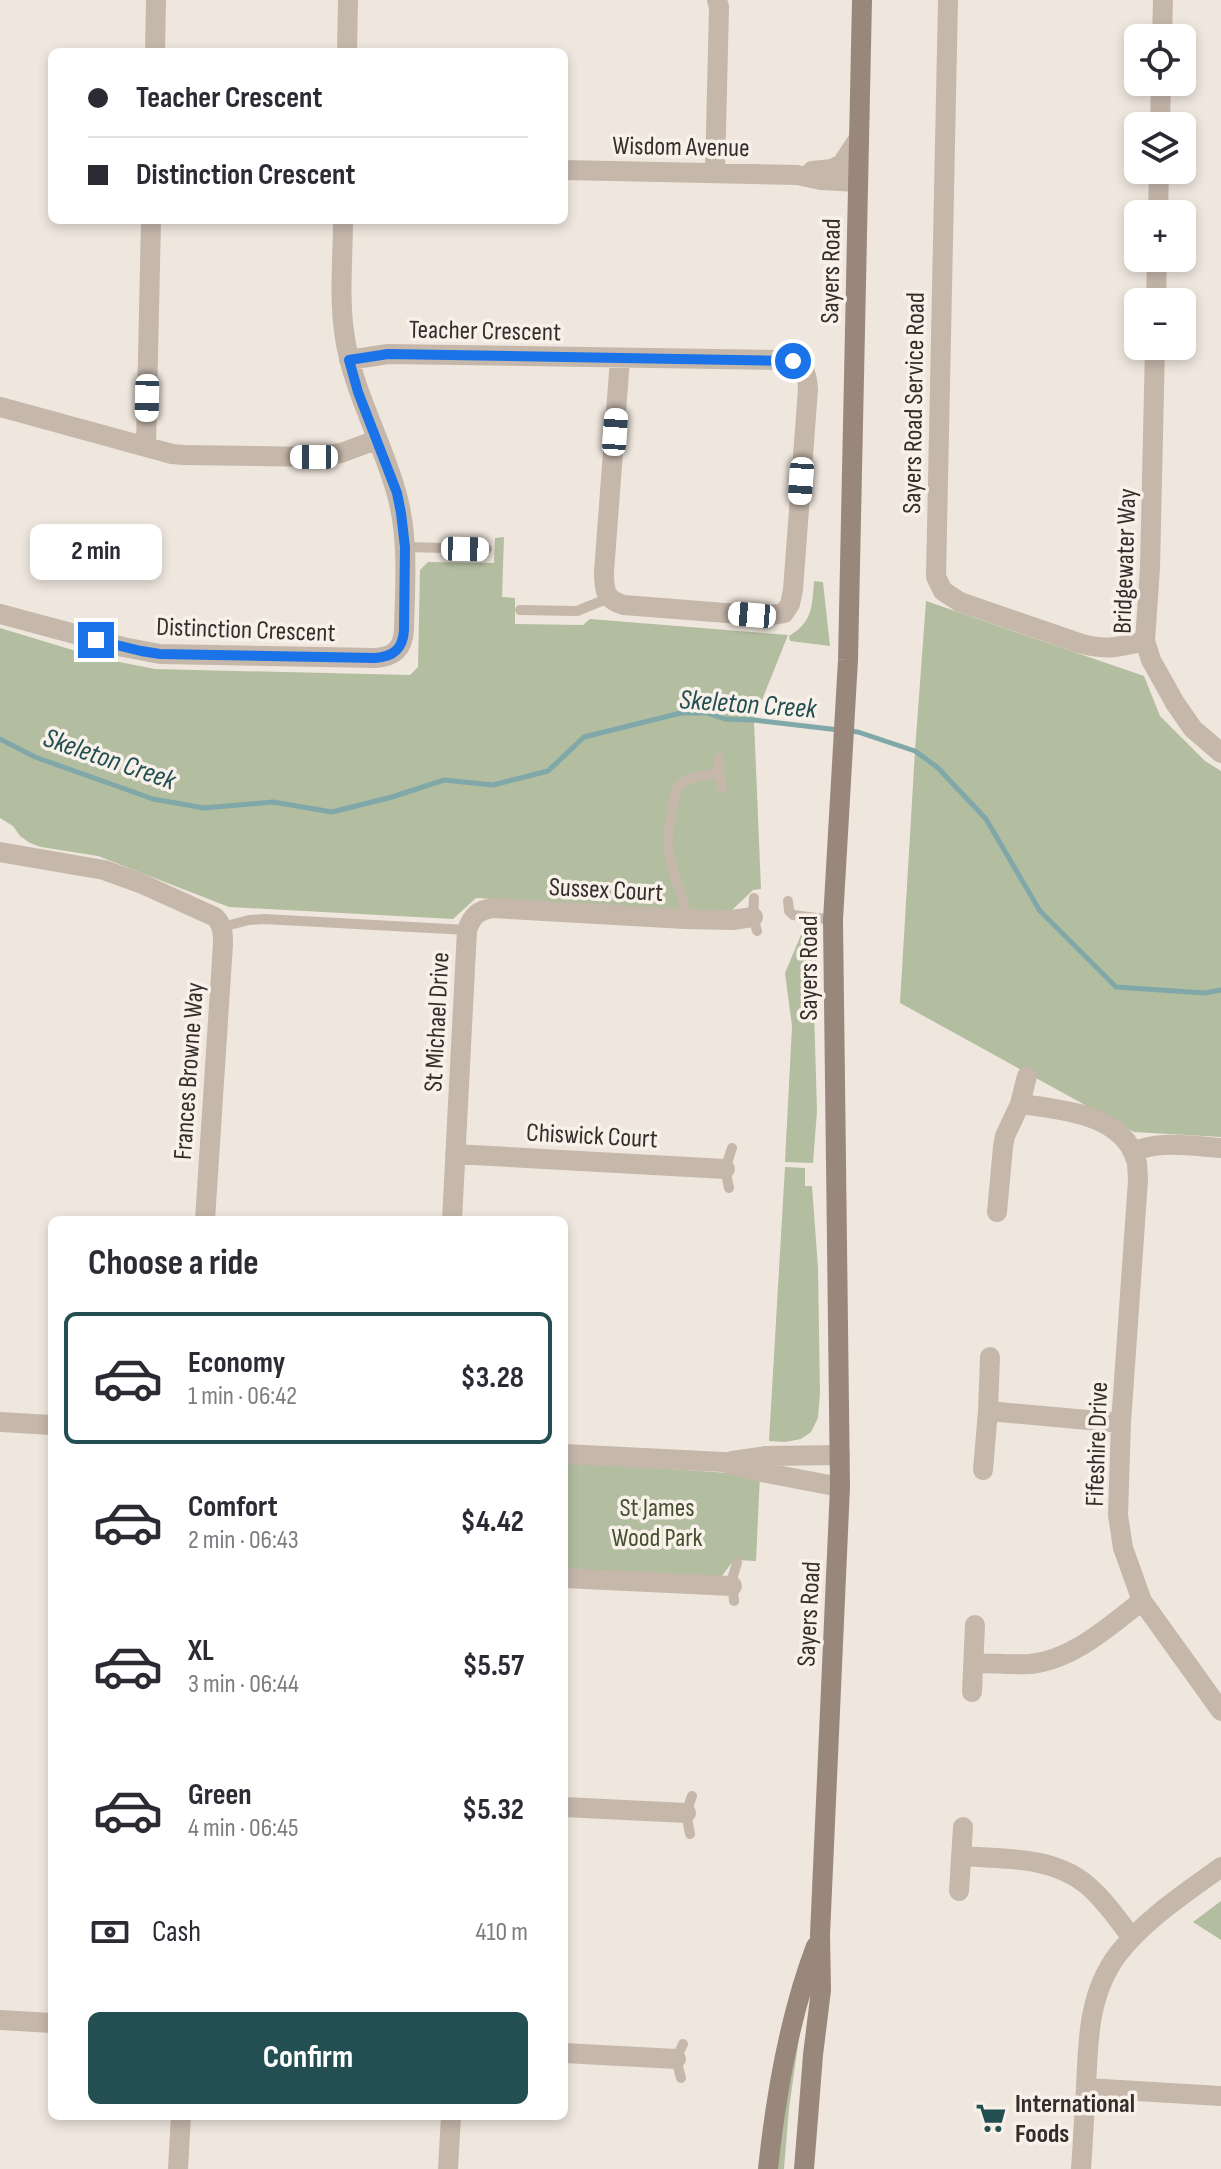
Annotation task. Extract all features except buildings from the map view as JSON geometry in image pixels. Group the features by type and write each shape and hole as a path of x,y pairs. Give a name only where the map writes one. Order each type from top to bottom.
{"main road":[{"name":"Sayers Road","path":"805,2168 821,1990 820,1945 840,1487 833,920 848,660 862,0"},
{"name":"Sayers Road","path":"768,2169 783,2066 801,1986 820,1945"}],"street":[{"path":"155,48 156,0"},
{"path":"347,48 348,0"},
{"path":"715,172 717,0"},
{"name":"Sayers Road Service Road","path":"948,0 936,577 943,591 960,602 1079,643 1113,648 1145,641"},
{"path":"1162,24 1163,0"},
{"name":"Wisdom Avenue","path":"797,175 837,167 859,138"},
{"name":"Wisdom Avenue","path":"568,170 797,175 858,182"},
{"path":"146,447 151,224"},
{"path":"343,224 342,302 349,360 397,493 405,547"},
{"name":"Teacher Crescent","path":"349,360 388,354 793,361 804,367 808,389 793,590 787,610 778,615 765,616 624,605 609,598"},
{"path":"609,598 604,589 604,572 620,359"},
{"name":"Bridgewater Way","path":"1155,360 1150,568 1145,641 1151,660 1175,703 1193,729 1221,753"},
{"path":"0,407 184,455 314,457 341,453 376,440"},
{"name":"Distinction Crescent","path":"0,614 160,654 385,658 397,651 404,639 405,547"},
{"path":"0,852 104,870 215,917 222,927"},
{"name":"Sussex Court","path":"467,930 475,915 483,909 493,908 685,919 732,920 755,915"},
{"name":"Frances Browne Way","path":"205,1216 222,927"},
{"name":"St Michael Drive","path":"452,1216 467,930"},
{"path":"997,1212 1005,1136 1020,1104 1027,1076"},
{"path":"1020,1104 1068,1110 1101,1122 1129,1143 1133,1152 1157,1145 1221,1148"},
{"name":"Fifeshire Drive","path":"1133,1152 1138,1180 1121,1423 1118,1515 1123,1548 1142,1601 1221,1711"},
{"name":"Chiswick Court","path":"455,1154 727,1178"},
{"path":"983,1470 990,1357"},
{"path":"988,1411 1121,1423"},
{"path":"0,1422 48,1425"},
{"path":"568,1454 724,1462 766,1456 840,1455"},
{"path":"724,1462 840,1487"},
{"path":"568,1578 733,1593"},
{"path":"974,1663 1030,1664 1052,1659 1080,1647 1142,1601"},
{"path":"972,1692 975,1625"},
{"path":"568,1807 689,1804"},
{"path":"959,1891 963,1827"},
{"path":"961,1856 1039,1863 1075,1876 1094,1892 1132,1938"},
{"path":"1081,2169 1089,2032 1094,2006 1108,1969 1132,1938 1221,1867"},
{"path":"0,2020 48,2023"},
{"path":"568,2053 680,2060"},
{"path":"1086,2088 1221,2096"},
{"path":"178,2169 181,2120"},
{"path":"448,2169 451,2120"}],"lane":[{"path":"405,547 487,549"},
{"path":"520,610 577,611 609,598"},
{"path":"719,758 722,788"},
{"path":"685,919 685,903 668,847 676,790 680,783 689,779 719,773"},
{"path":"788,901 789,911 793,915 833,920"},
{"name":"St Michael Drive","path":"222,927 264,919 467,930"},
{"name":"Chiswick Court","path":"727,1178 732,1148"},
{"path":"733,1593 737,1563"},
{"path":"689,1804 690,1834"}],"green space":[{"path":"504,537 502,597 515,598 515,624 583,625 590,619 788,635 754,720 761,889 753,890 730,912 476,898 453,919 229,907 98,856 30,843 0,818 0,628 99,658 155,669 410,675 418,667 420,570 428,562 494,563 495,538"},
{"path":"814,581 823,582 830,646 790,641 789,636 803,625 810,613"},
{"path":"926,601 1144,676 1160,716 1205,761 1221,771 1221,1137 1134,1132 900,1003"},
{"path":"806,923 818,927 814,1010 817,1111 813,1163 785,1162 792,1026 785,973"},
{"path":"785,1167 805,1168 805,1186 812,1186 818,1268 820,1393 818,1418 811,1432 801,1439 785,1442 769,1441"},
{"name":"St James Wood Park","path":"568,1462 760,1475 756,1561 734,1560 721,1577 568,1571"},
{"path":"1221,1901 1221,1940 1193,1922"},
{"path":"802,2017 784,2169 777,2169 780,2132"}],"waterway":[{"name":"Skeleton Creek","path":"0,739 35,757 153,799 204,808 273,802 332,812 444,780 493,785 548,771 584,737 681,713 707,713 725,719 839,730"},
{"name":"Skeleton Creek","path":"849,731 915,751 937,767 986,819 1040,911 1116,987 1205,993 1221,990"}],"place":[{"name":"International Foods","path":"991,2118"}],"route":[{"path":"96,640 141,651 181,655 385,658 397,651 404,639 404,530 397,493 349,360 388,354 793,361"}]}
